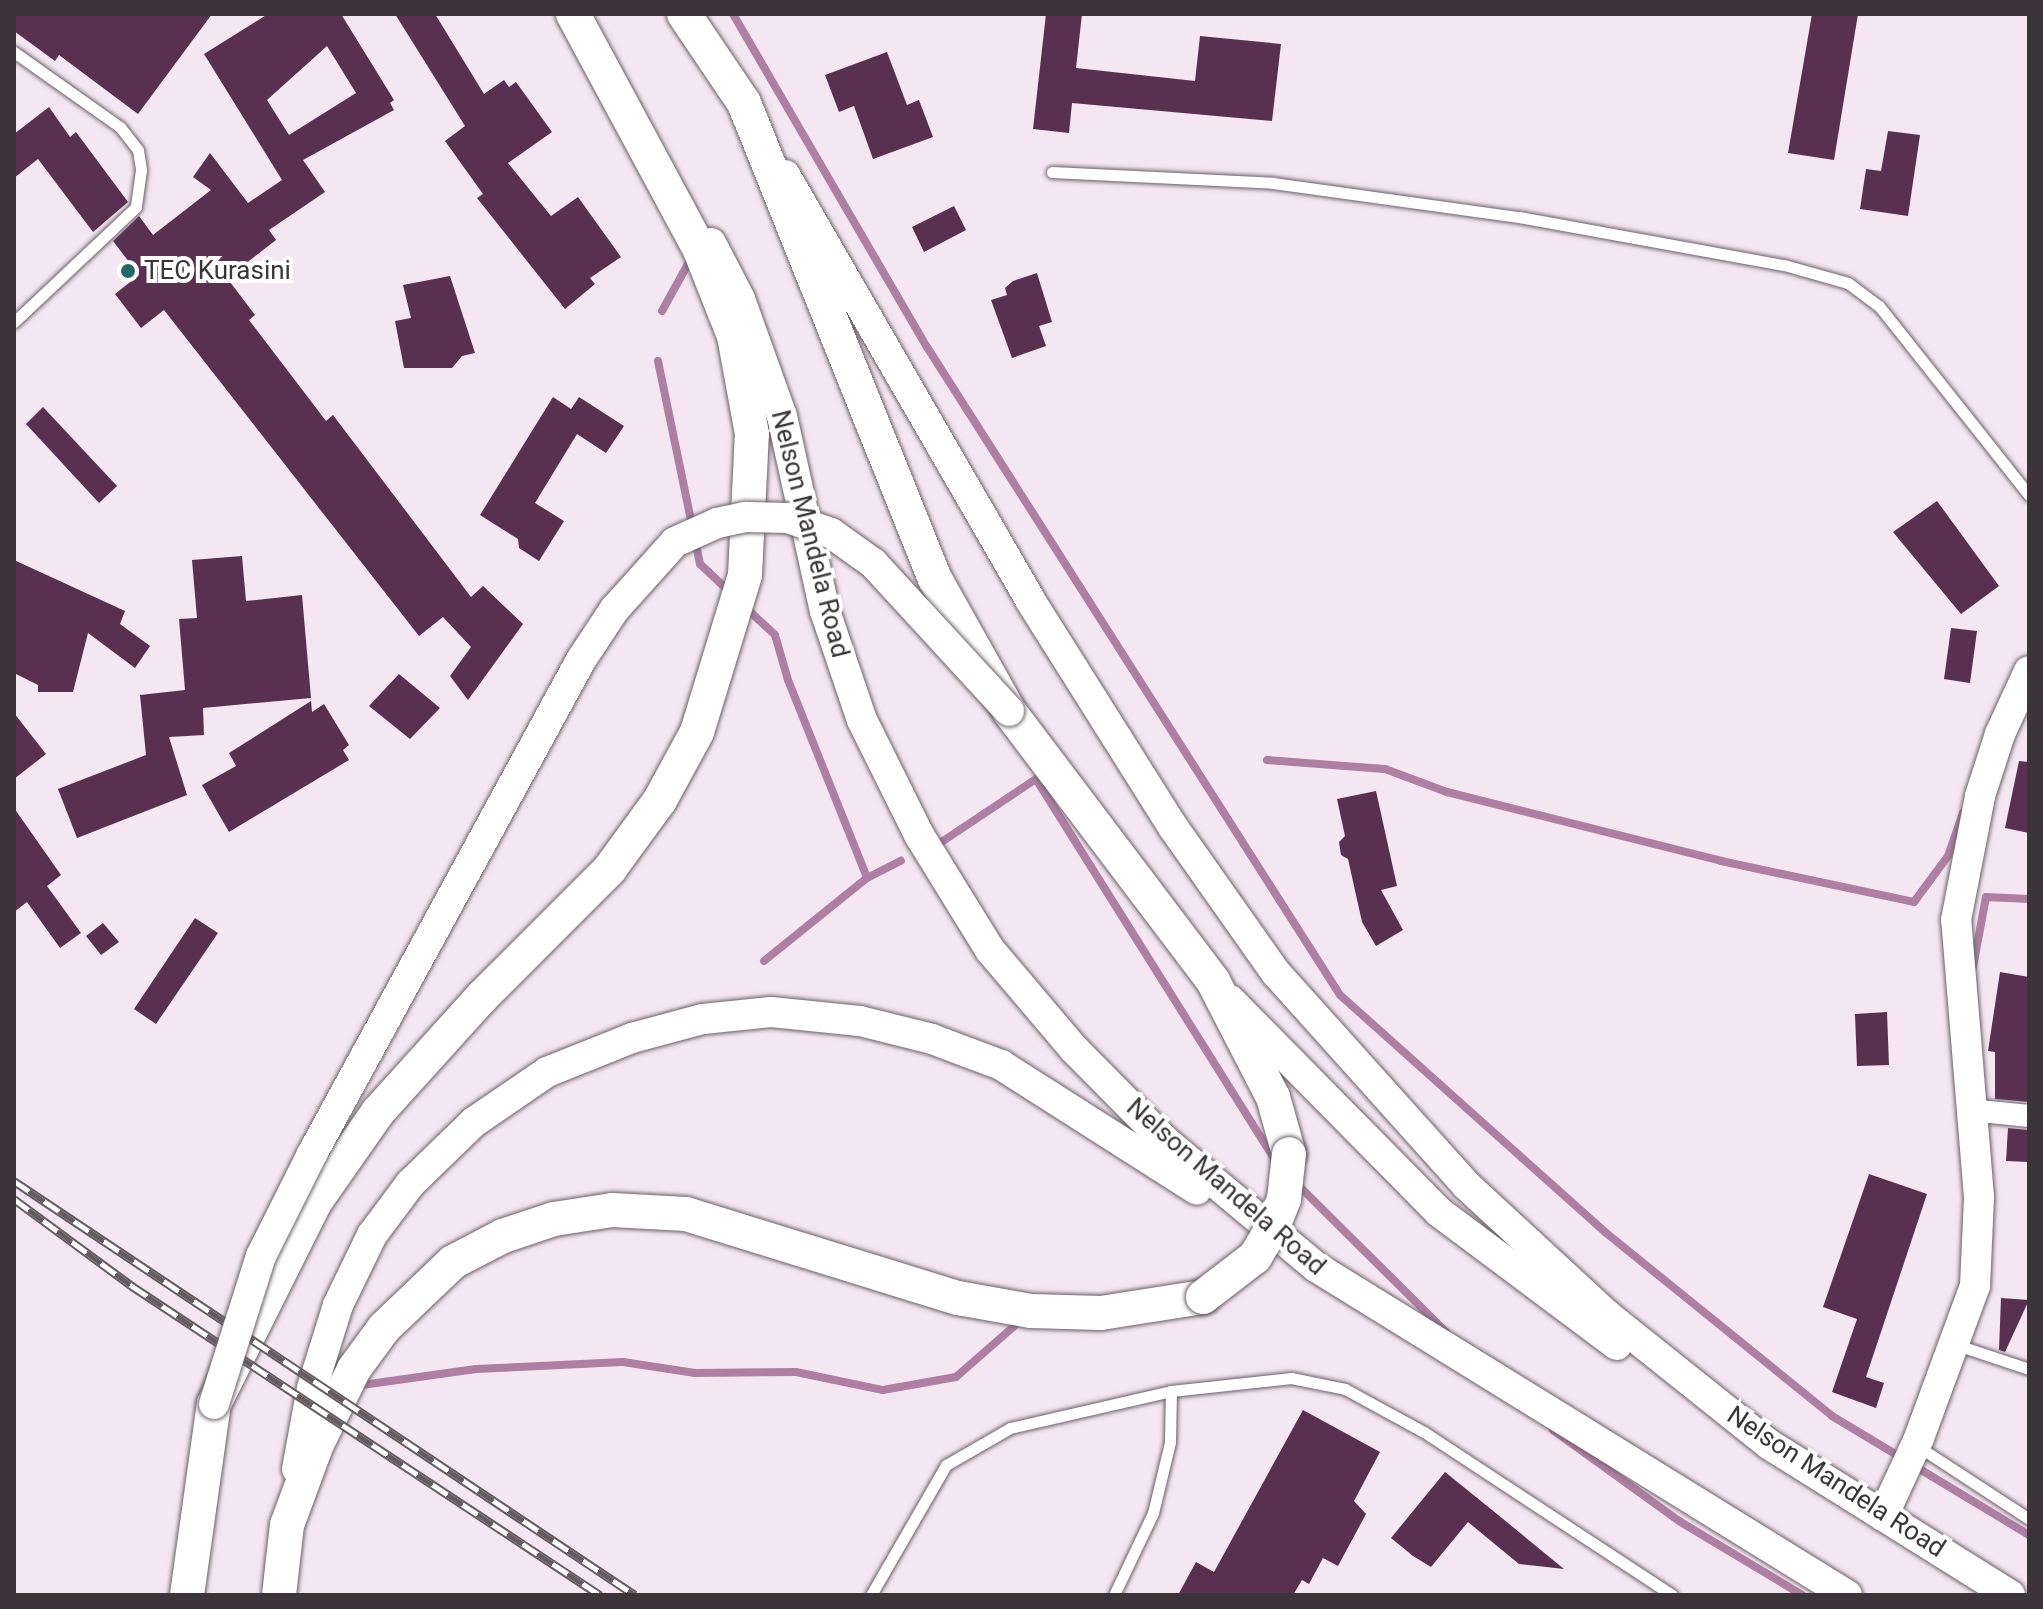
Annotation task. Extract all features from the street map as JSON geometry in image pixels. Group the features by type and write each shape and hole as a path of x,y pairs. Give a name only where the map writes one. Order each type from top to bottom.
{"main road":[{"name":"Nelson Mandela Road","path":"573,14 687,199 740,299 782,416 825,611 862,720 919,835 990,950 1074,1049 1165,1141 1316,1267 1841,1594"},
{"name":"Nelson Mandela Road","path":"684,14 744,103 1030,600 1173,827 1276,973 1466,1185 1607,1315 1770,1445 2010,1595"},
{"path":"214,1404 315,1202 378,1112 472,1008 609,870 660,800 697,732 734,615 745,575 752,498 752,434 734,336 700,250 603,62"},
{"path":"744,103 935,579 1009,711"},
{"path":"187,1595 214,1404 261,1256 312,1154 581,660 614,610 675,542 717,523 746,517 788,518 831,533 873,563 1009,711 1213,981 1336,1113 1439,1212 1572,1315 1770,1445"},
{"path":"1883,1516 1916,1445 1975,1286 1979,1197 1969,1110 1956,920 1980,796 2000,734 2029,671"},
{"path":"287,1525 317,1444 354,1369 384,1328 453,1262 503,1236 554,1219 612,1210 686,1214 958,1298 1031,1311 1101,1313 1203,1297 1255,1257 1272,1229 1284,1199 1289,1154 1273,1097 1213,981"},
{"path":"279,1595 287,1525 312,1388 338,1305 372,1235 410,1184 474,1122 547,1072 632,1038 703,1019 771,1012 860,1021 932,1039 1001,1065 1316,1267"}],"street":[{"path":"1969,1110 2029,1116"}],"lane":[{"path":"14,52 120,127 138,150 141,170 136,207 14,322"},
{"path":"1052,172 1273,183 1519,217 1784,265 1848,283 1879,306 2029,495"},
{"path":"1954,1344 2029,1369"},
{"path":"871,1595 946,1465 1010,1428 1171,1391 1291,1378 1345,1389 1424,1432 1672,1595"},
{"path":"1114,1595 1153,1513 1170,1442 1171,1391"},
{"path":"1916,1445 2029,1519"}],"building":[{"path":"14,14 212,14 138,114 59,55 55,61 14,31"},
{"path":"268,14 341,14 394,100 390,103 394,110 303,160 325,192 269,230 276,240 227,278 255,315 249,320 326,421 333,415 471,597 483,586 523,624 468,700 450,676 471,647 443,617 419,636 164,310 141,328 115,294 139,275 113,241 139,216 153,235 211,190 193,177 210,153 248,203 282,180 204,54","holes":["327,46 356,93 289,135 267,100"]},
{"path":"395,14 435,14 484,94 504,80 509,87 516,82 552,132 508,163 551,216 578,197 621,257 590,278 595,284 565,309 477,198 483,194 445,141 465,126"},
{"path":"1046,14 1082,14 1076,68 1195,81 1200,36 1281,44 1272,121 1072,103 1069,133 1033,129"},
{"path":"1812,14 1858,14 1834,160 1788,153"},
{"path":"887,52 907,105 919,100 933,137 873,159 854,106 839,112 825,75"},
{"path":"49,107 70,137 76,132 128,202 93,232 38,159 14,178 14,134"},
{"path":"1888,131 1920,135 1908,216 1860,209 1866,169 1881,171"},
{"path":"954,206 966,230 924,252 912,227"},
{"path":"1037,273 1052,322 1039,326 1046,346 1012,358 991,300 1007,295 1005,288 1013,281"},
{"path":"450,276 475,353 462,356 452,368 404,368 395,321 411,318 403,285"},
{"path":"553,397 571,409 579,397 624,426 606,453 577,434 535,503 564,521 539,561 519,548 518,539 480,515"},
{"path":"43,407 117,486 99,503 26,424"},
{"path":"1937,501 1999,586 1961,614 1893,532"},
{"path":"242,556 246,601 302,595 311,698 203,708 204,735 169,737 187,795 77,838 58,789 146,755 140,695 185,690 179,619 197,618 192,560"},
{"path":"14,560 125,611 120,624 150,646 135,668 88,633 73,692 38,692 38,685 14,673"},
{"path":"1951,628 1977,631 1970,683 1944,679"},
{"path":"399,674 440,708 410,739 369,706"},
{"path":"311,701 312,712 324,704 349,745 343,750 349,760 229,832 202,785 236,766 229,753"},
{"path":"14,713 46,754 14,779"},
{"path":"2019,761 2029,762 2029,833 2005,828"},
{"path":"1376,791 1397,886 1381,890 1403,930 1376,946 1362,922 1348,859 1341,855 1339,842 1345,836 1337,799"},
{"path":"14,808 61,875 47,886 81,933 60,948 27,902 14,912"},
{"path":"195,918 218,933 156,1024 134,1009"},
{"path":"103,923 119,942 101,955 86,936"},
{"path":"2000,972 2029,977 2029,1102 1995,1099 1995,1052 1988,1051"},
{"path":"1887,1012 1889,1065 1857,1066 1855,1014"},
{"path":"2008,1128 2029,1130 2029,1162 2006,1161"},
{"path":"1869,1174 1927,1194 1866,1377 1884,1383 1876,1408 1832,1392 1857,1319 1823,1307"},
{"path":"2001,1298 2029,1300 2005,1352 1999,1350"},
{"path":"1303,1410 1380,1452 1354,1501 1366,1514 1338,1566 1323,1558 1309,1584 1302,1580 1293,1595 1178,1595 1196,1562 1214,1572"},
{"path":"1445,1472 1564,1569 1519,1564 1468,1522 1431,1567 1413,1556 1391,1538"}],"waterway":[{"path":"733,14 927,347 1340,995 1605,1232 1832,1416 1902,1458"},
{"path":"662,311 689,262"},
{"path":"658,361 700,564 732,594"},
{"path":"744,606 775,635 788,680 867,878"},
{"path":"1267,760 1385,769 1447,792 1721,861 1914,902 1948,856 1963,813"},
{"path":"937,845 1036,779 1279,1166"},
{"path":"764,961 867,878 901,861"},
{"path":"1973,967 1986,897 2029,899"},
{"path":"1297,1184 1446,1332"},
{"path":"362,1385 476,1369 623,1362 695,1373 796,1372 883,1390 956,1377 1021,1320"},
{"path":"1553,1430 1679,1521 1802,1595"},
{"path":"1913,1465 2029,1535"}],"railway":[{"path":"14,1181 635,1595"},
{"path":"14,1199 132,1286 600,1595"}],"place":[{"name":"TEC Kurasini","path":"128,271"}]}
